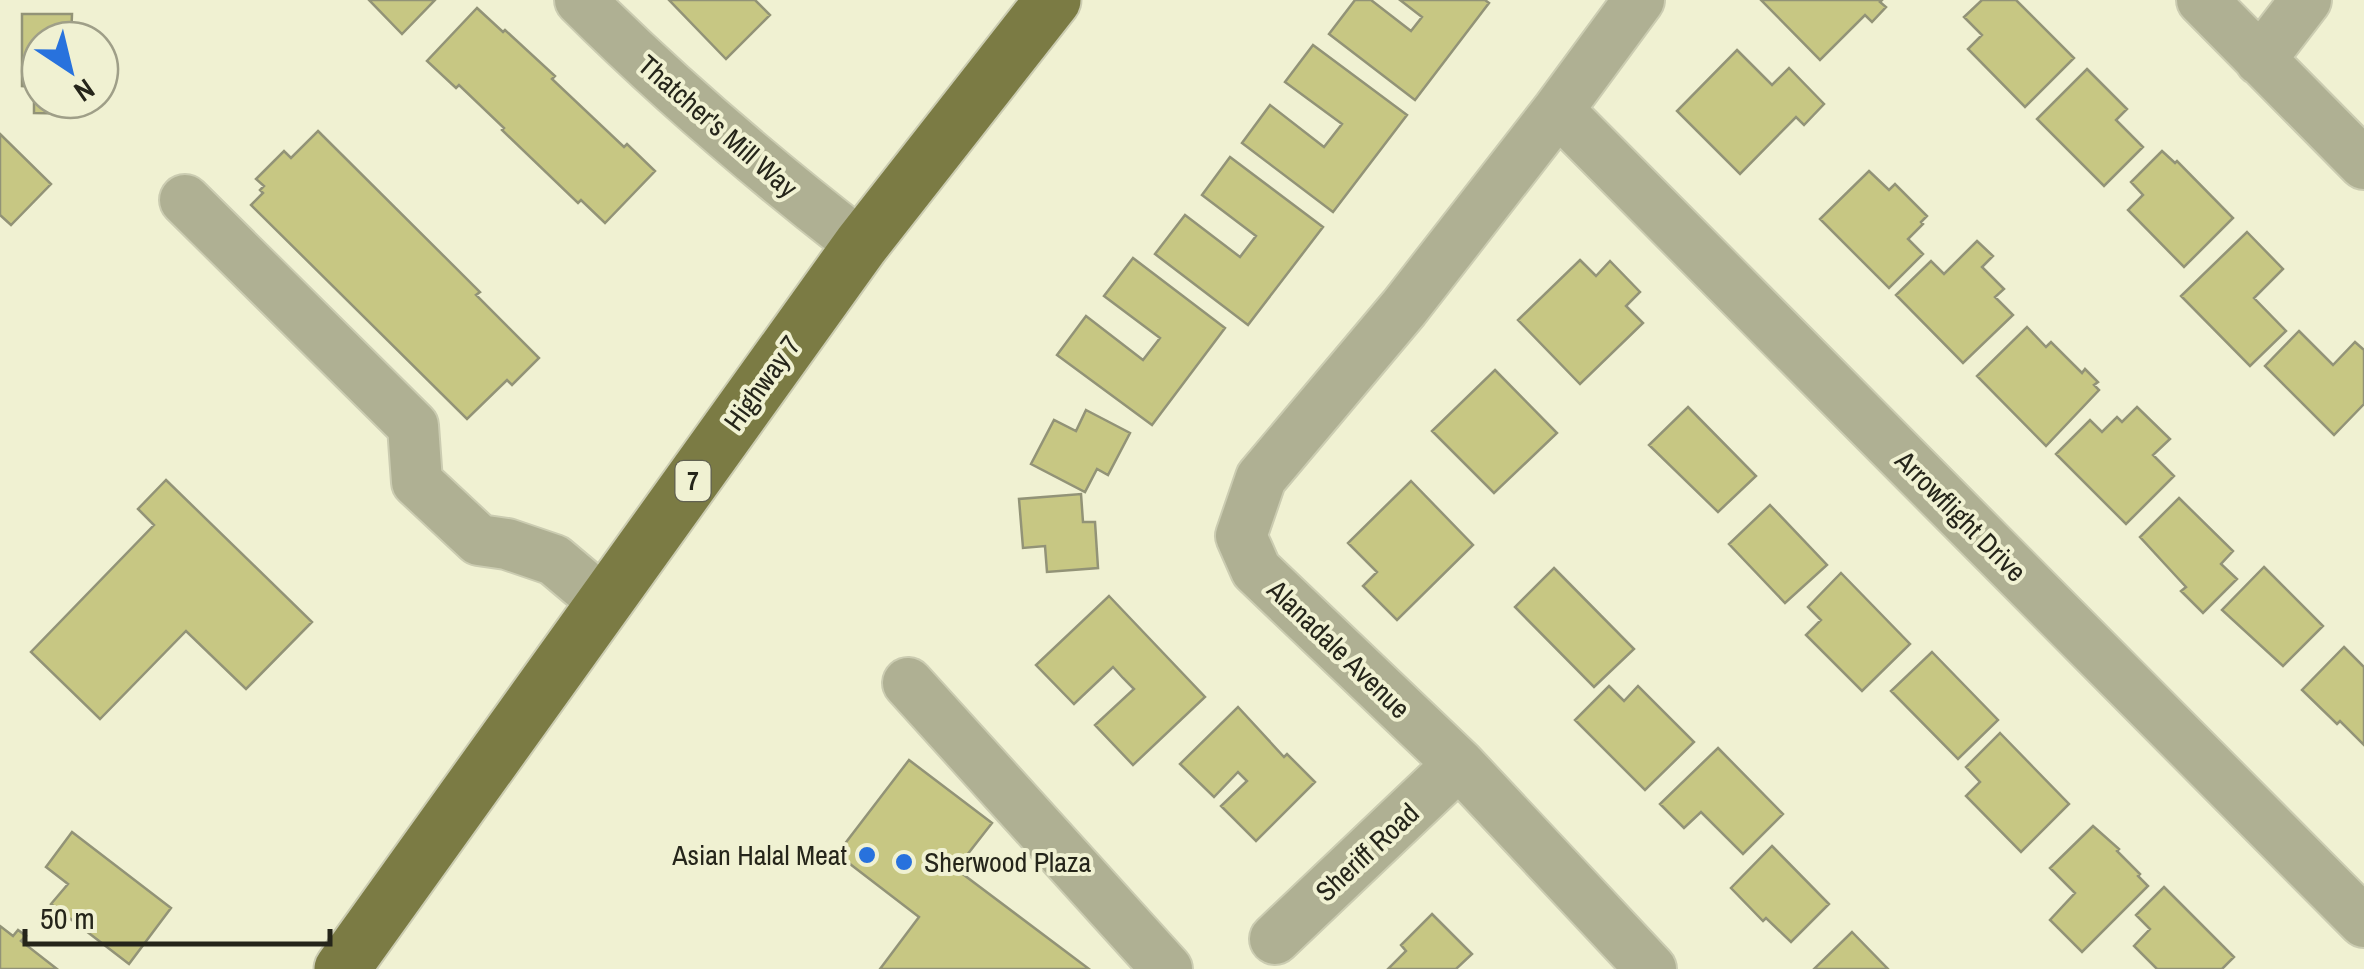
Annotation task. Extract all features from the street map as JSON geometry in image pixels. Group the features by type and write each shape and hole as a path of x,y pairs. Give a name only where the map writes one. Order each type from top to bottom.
{"main road":[{"name":"Highway 7","path":"342,969 862,245 1052,0"}],"street":[{"name":"Thatcher's Mill Way","path":"580,0 624,44 771,173 862,245"},
{"name":"Alanadale Avenue","path":"1638,0 1404,308 1261,478 1240,536 1256,570 1460,764 1651,969"},
{"path":"2202,0 2364,164"},
{"path":"2260,60 2306,0"},
{"name":"Arrowflight Drive","path":"1558,110 2364,922"},
{"path":"184,200 414,426 417,482 479,540 508,544 554,560 605,603"},
{"path":"908,683 1167,969"},
{"name":"Sheriff Road","path":"1275,939 1460,764"}],"building":[{"path":"369,0 435,0 402,34"},
{"path":"669,0 755,0 770,15 726,59"},
{"path":"1355,0 1371,0 1411,31 1422,17 1400,0 1489,3 1415,100 1329,34"},
{"path":"1761,0 1882,0 1886,7 1872,22 1865,15 1820,60"},
{"path":"1982,0 2016,0 2074,58 2025,107 1968,49 1982,35 1964,17"},
{"path":"477,8 555,76 552,79 624,147 627,144 655,171 605,223 581,200 578,203 459,85 456,88 427,61"},
{"path":"22,14 72,14 72,20 22,20"},
{"path":"1313,45 1407,115 1333,212 1242,143 1270,105 1324,147 1342,124 1285,82"},
{"path":"1737,50 1772,85 1789,68 1824,104 1804,125 1796,117 1740,174 1677,111"},
{"path":"2087,69 2127,109 2116,120 2143,147 2104,186 2037,119"},
{"path":"318,131 480,292 476,295 539,358 512,385 507,380 467,419 251,205 263,193 260,190 264,186 256,179 284,151 291,158"},
{"path":"0,134 51,184 11,225 0,215"},
{"path":"2162,151 2177,161 2233,218 2184,267 2128,210 2143,195 2131,182"},
{"path":"1230,157 1323,227 1248,325 1155,254 1185,215 1240,257 1256,236 1202,195"},
{"path":"1869,171 1889,190 1895,184 1927,216 1908,239 1923,254 1889,288 1820,219"},
{"path":"2247,232 2283,269 2254,298 2286,331 2250,366 2181,296"},
{"path":"1977,241 1993,256 1982,267 2004,289 1995,297 2013,315 1963,363 1896,295 1931,261 1944,274"},
{"path":"1133,258 1225,328 1152,425 1057,355 1086,316 1143,360 1160,338 1104,296"},
{"path":"1580,260 1596,276 1610,261 1640,292 1626,306 1643,323 1580,384 1518,320"},
{"path":"2027,327 2046,347 2051,342 2082,373 2085,369 2098,382 2094,385 2099,390 2046,446 1977,376"},
{"path":"2299,331 2333,365 2355,342 2364,350 2364,404 2334,435 2265,366"},
{"path":"1495,370 1557,433 1494,493 1432,431"},
{"path":"1688,407 1756,476 1718,512 1649,445"},
{"path":"2137,407 2170,439 2153,455 2174,476 2126,524 2056,454 2090,420 2102,432 2117,417 2122,422"},
{"path":"1086,410 1130,433 1108,475 1097,469 1085,492 1031,464 1054,420 1076,431"},
{"path":"166,480 312,622 246,689 186,631 100,719 31,652 154,525 138,509"},
{"path":"1411,481 1473,545 1397,620 1363,586 1377,572 1348,543"},
{"path":"1081,494 1083,522 1095,522 1098,568 1047,572 1045,546 1023,548 1019,499"},
{"path":"2179,498 2233,551 2221,564 2237,579 2203,613 2181,591 2186,587 2140,537"},
{"path":"1770,505 1827,565 1785,603 1729,544"},
{"path":"2264,567 2323,626 2283,666 2222,610"},
{"path":"1554,568 1634,649 1594,687 1515,607"},
{"path":"1841,573 1910,644 1862,691 1806,635 1821,620 1808,607"},
{"path":"1109,596 1205,697 1133,765 1095,725 1134,689 1113,667 1074,704 1036,665"},
{"path":"2344,647 2364,667 2364,745 2302,690"},
{"path":"1932,652 1998,720 1958,759 1891,691"},
{"path":"1609,686 1624,701 1638,686 1694,742 1645,790 1575,720"},
{"path":"1238,707 1284,757 1287,754 1315,782 1256,841 1221,806 1247,781 1238,772 1214,797 1180,764"},
{"path":"2000,733 2069,804 2021,852 1966,796 1980,782 1966,767"},
{"path":"1718,748 1783,814 1743,854 1701,812 1684,828 1660,804"},
{"name":"Sherwood Plaza","path":"909,760 992,823 956,869 1089,969 880,969 919,917 837,854"},
{"path":"2093,826 2119,849 2148,886 2082,952 2050,920 2075,893 2050,868"},
{"path":"72,832 171,908 129,964 51,904 68,884 46,867"},
{"path":"1772,846 1829,904 1791,942 1766,918 1763,921 1731,888"},
{"path":"2164,887 2234,957 2222,969 2157,969 2134,946 2150,929 2136,915"},
{"path":"1432,914 1472,954 1456,969 1388,969 1406,951 1401,945"},
{"path":"0,926 13,936 18,930 26,936 21,941 57,969 0,969"},
{"path":"1852,932 1888,969 1814,969"}],"place":[{"name":"Asian Halal Meat","path":"867,855"},
{"name":"Sherwood Plaza","path":"904,862"}]}
